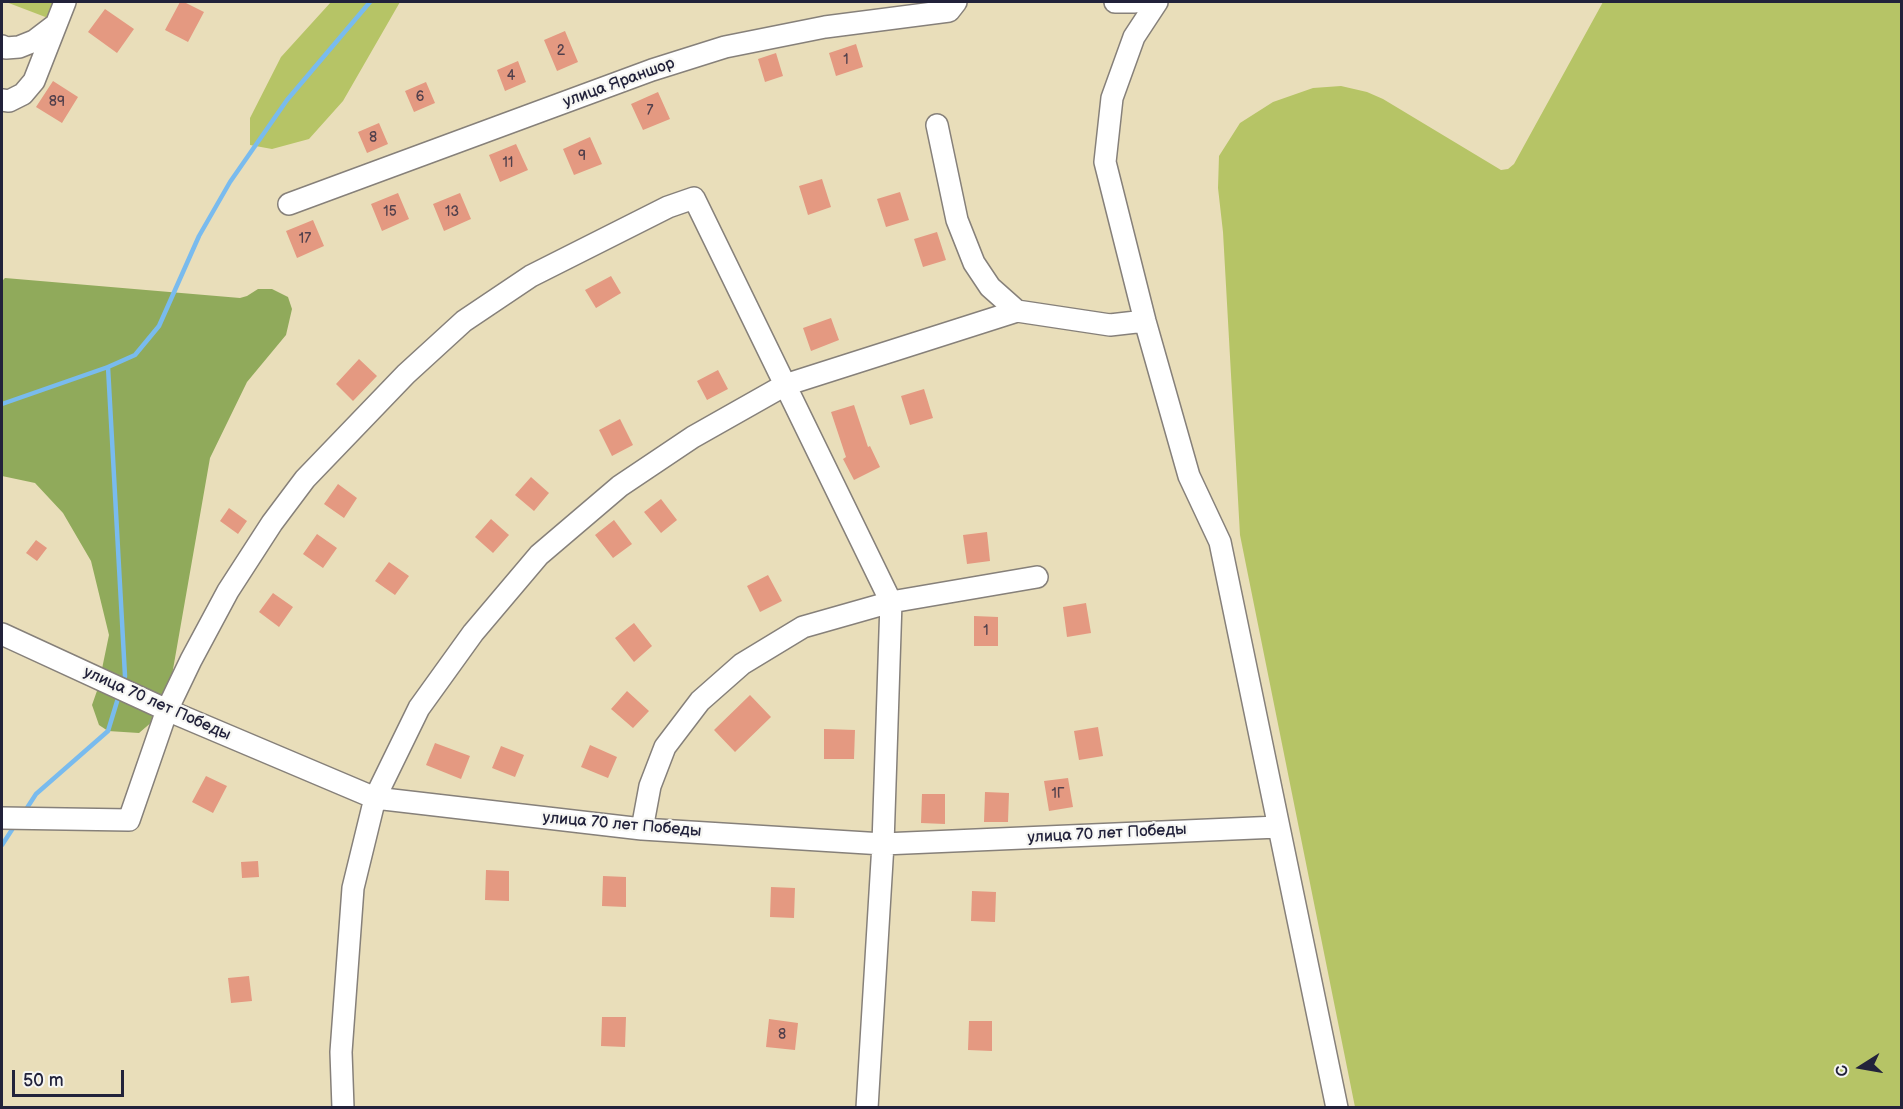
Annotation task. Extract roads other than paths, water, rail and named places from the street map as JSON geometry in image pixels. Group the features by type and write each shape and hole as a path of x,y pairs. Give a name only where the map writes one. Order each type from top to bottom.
{"street":[{"path":"2,100 9,101 23,94 34,81 65,2"},
{"name":"улица Яраншор","path":"289,204 652,70 725,47 825,27 949,11 956,2"},
{"path":"1115,2 1135,2"},
{"path":"1157,2 1134,38 1112,98 1105,162 1145,321 1189,476 1220,542 1337,1107"},
{"path":"2,46 19,47 34,41 56,25"},
{"path":"938,125 957,220 974,263 990,287 1017,311"},
{"path":"14,818 129,820 166,710 228,591 272,523 305,479 406,374 464,321 531,276 668,207 694,198 891,602 883,844 867,1107"},
{"path":"343,1107 341,1052 353,888 375,798 419,708 473,633 539,555 620,486 693,437 785,385 1017,311 1110,325 1145,321"},
{"path":"642,829 650,786 665,747 700,701 742,664 803,627 891,602 1037,577"},
{"name":"улица 70 лет Победы","path":"2,634 166,710 375,798 642,829 883,844 1278,827"}],"waterway":[{"path":"2,404 108,367 135,355 159,326 199,236 230,182 287,100 370,2"},
{"path":"108,367 125,676 123,684"},
{"path":"25,811 36,794 108,731 119,695"},
{"path":"2,845 15,825"}]}
